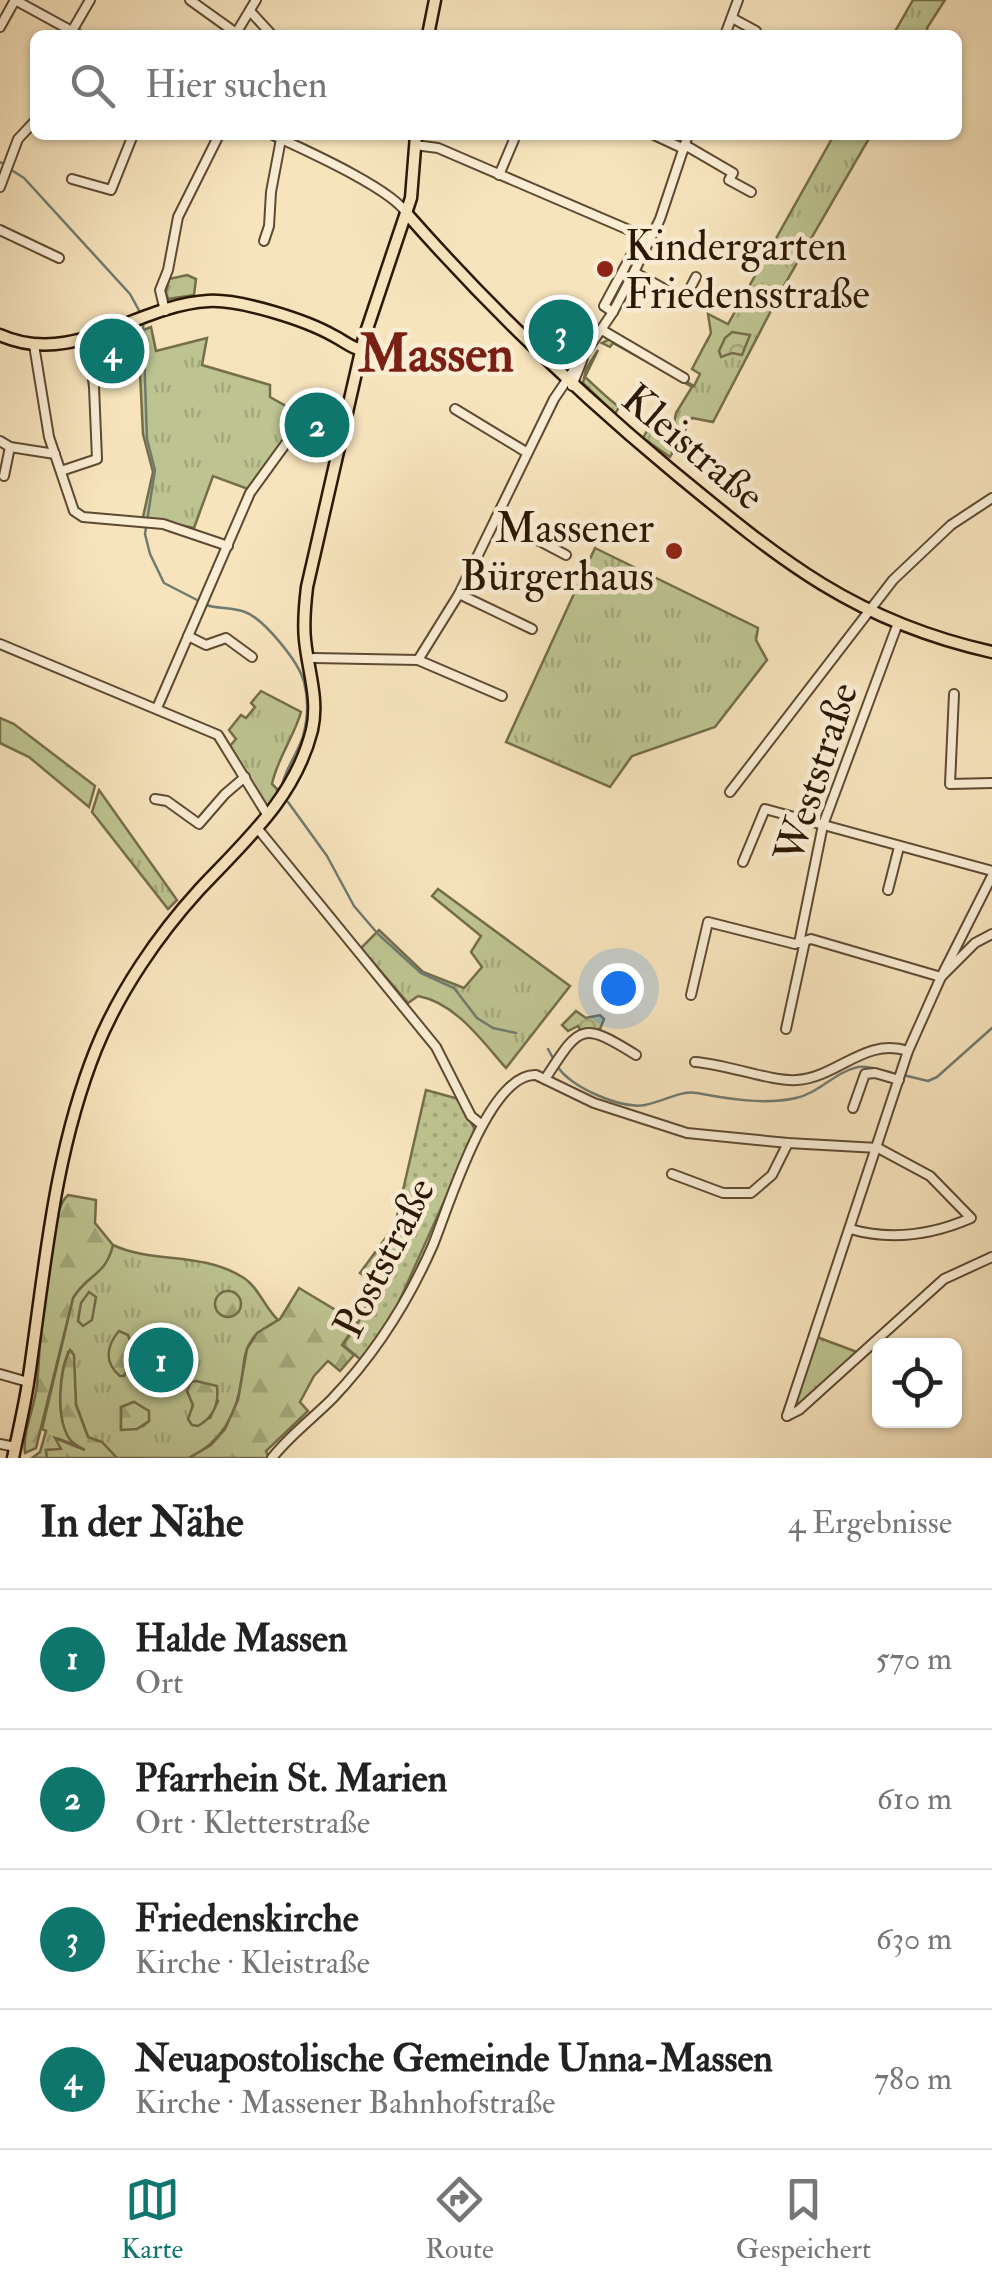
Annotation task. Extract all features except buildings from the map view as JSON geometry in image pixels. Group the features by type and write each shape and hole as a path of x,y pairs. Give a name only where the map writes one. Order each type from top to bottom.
{"main road":[{"path":"429,30 436,0"},
{"path":"14,1453 28,1382 51,1212 96,1048 116,1007 164,934 198,891 258,828 295,778 312,731 315,706 304,640 305,601 363,344 406,214 415,140"},
{"name":"Kleistraße","path":"406,214 569,383 765,548 837,596 868,611 992,652"},
{"path":"0,335 34,345 65,344 197,302 236,302 363,344"}],"street":[{"path":"0,27 15,0 70,30"},
{"path":"76,30 90,0"},
{"path":"190,0 231,30"},
{"path":"239,30 256,0"},
{"path":"727,30 738,0"},
{"path":"250,12 267,30"},
{"path":"732,18 754,30"},
{"path":"0,187 18,139 30,126"},
{"path":"72,180 111,190 131,140"},
{"path":"164,311 160,290 178,218 217,140"},
{"path":"264,241 269,226 277,140"},
{"path":"283,140 378,190 400,204 406,214"},
{"path":"415,140 646,237"},
{"path":"498,175 514,140"},
{"path":"666,140 716,161 733,173 729,180 751,192"},
{"path":"418,660 458,594 526,452 634,272 686,140"},
{"path":"0,230 59,258"},
{"path":"613,312 604,306 646,237"},
{"path":"634,272 684,300 696,277"},
{"path":"602,330 684,378"},
{"path":"60,471 97,459 88,339"},
{"path":"34,345 43,408 60,471 78,515 151,522 228,546"},
{"path":"157,708 250,493 314,406"},
{"path":"455,410 526,452"},
{"path":"0,441 10,447 55,454"},
{"path":"4,476 10,447"},
{"path":"730,792 918,552 951,524 992,498"},
{"path":"496,518 566,555"},
{"path":"458,594 532,629"},
{"name":"Weststraße","path":"786,1029 822,825 898,623"},
{"path":"188,636 206,645 226,638 252,657"},
{"path":"0,644 218,735 268,816"},
{"path":"314,658 418,660 502,696"},
{"path":"954,694 950,784 992,783"},
{"path":"155,799 199,824 245,778"},
{"path":"743,862 765,809 992,873 908,1051 787,1416 944,1279 992,1257"},
{"path":"258,828 436,1047 471,1116 482,1125"},
{"path":"888,890 899,847"},
{"path":"691,995 708,922 802,942 810,939 941,976"},
{"path":"941,976 975,943 992,934"},
{"path":"636,1055 601,1034 589,1032 576,1037 545,1079 594,1104 673,1129 788,1143 878,1148 930,1176 971,1218"},
{"path":"695,1062 726,1064 794,1080 830,1070 874,1048 908,1051"},
{"path":"853,1108 865,1074 900,1076"},
{"name":"Poststraße","path":"272,1458 346,1382 395,1319 432,1246 482,1125 506,1093 527,1075 545,1079"},
{"path":"672,1174 722,1193 751,1193 772,1175 788,1143"},
{"path":"850,1229 884,1236 917,1235 982,1212"},
{"path":"0,1374 28,1382"},
{"path":"0,1444 14,1453"}],"green space":[{"path":"913,0 945,0 927,30 896,30"},
{"path":"831,140 868,140 786,282 713,422 692,418 670,457 643,438 648,429 663,437 666,432 672,434 676,413 692,387 613,343 610,347 602,343 612,338 694,386 700,374 692,369 711,333 708,314 728,324"},
{"path":"187,275 196,279 194,295 168,299 169,279"},
{"path":"151,327 156,351 207,338 202,365 270,385 270,397 302,415 248,489 213,476 194,528 143,517 153,472 143,434 138,332"},
{"path":"732,332 750,335 742,355 721,357 719,351"},
{"path":"598,350 585,377 619,407 615,414 583,383 586,369"},
{"path":"595,548 758,628 756,640 767,660 715,727 632,756 610,787 506,742"},
{"path":"261,691 301,712 274,775 272,784 280,792 266,806 229,747 236,739 229,730 241,715 246,718"},
{"path":"0,718 14,724 95,786 89,807 29,757 0,743"},
{"path":"99,790 177,900 168,909 92,812"},
{"path":"438,889 570,986 506,1068 467,1024 444,1006 418,996 408,1003 361,948 379,930 423,972 464,988 482,967 471,952 481,936 432,896"},
{"path":"576,1011 586,1018 600,1015 604,1019 600,1029 580,1030 578,1026 568,1031 562,1025"},
{"path":"426,1090 459,1099 474,1135 393,1315 361,1360 343,1345 376,1284 360,1273 395,1225"},
{"path":"68,1195 96,1200 95,1223 113,1245 101,1269 73,1298 36,1448 25,1453 37,1385 48,1255 60,1208"},
{"path":"113,1245 228,1270 249,1282 278,1320 250,1343 237,1402 220,1435 189,1458 117,1458 88,1437 76,1405 72,1352 68,1352 61,1415 69,1436 85,1449 59,1439 61,1450 46,1450 47,1458 32,1458 40,1452 46,1431 42,1429 73,1298 110,1255","holes":["203,1385 218,1401 210,1418 189,1419 193,1405 187,1391","134,1402 148,1411 149,1421 143,1426 121,1429 121,1407"]},
{"path":"299,1288 357,1323 342,1345 354,1355 340,1371 328,1361 314,1376 300,1402 308,1411 266,1451 269,1458 189,1458 211,1445 225,1429 238,1400 247,1349 257,1333 280,1319"},
{"path":"228,1291 237,1295 241,1304 237,1313 228,1317 219,1313 215,1304 219,1295"},
{"path":"89,1292 96,1297 92,1320 83,1326 78,1321 81,1303"},
{"path":"119,1331 128,1335 132,1351 124,1376 115,1371 109,1360 109,1348"},
{"path":"817,1337 857,1352 797,1408 794,1401"},
{"path":"70,1350 74,1355 76,1405 88,1437 102,1442 117,1458 47,1458 46,1450 61,1449 55,1438 85,1450 71,1441 61,1408 61,1382"},
{"path":"191,1382 217,1386 212,1414 198,1426 188,1419 193,1405 187,1391"},
{"path":"134,1402 149,1411 149,1421 137,1429 121,1430 121,1407"}],"waterway":[{"path":"13,171 24,178 130,294 141,314"},
{"path":"143,322 147,439 155,470 145,534 164,583 199,601"},
{"path":"206,605 253,616 280,642 301,674 307,696 306,723 282,786"},
{"path":"288,802 327,856 354,906 378,934 421,973 454,988 477,1018 493,1028 516,1033"},
{"path":"903,1075 928,1081 937,1077 992,1028"},
{"path":"548,1049 554,1060"},
{"path":"558,1067 584,1089 635,1106 691,1093 784,1100 804,1095 858,1067 896,1074"}],"place":[{"name":"Kindergarten Friedensstraße","path":"605,269"},
{"name":"Friedenskirche","path":"561,332"},
{"name":"Neuapostolische Gemeinde Unna-Massen","path":"112,351"},
{"name":"Pfarrhein St. Marien","path":"317,425"},
{"name":"Massener Bürgerhaus","path":"674,551"},
{"name":"Halde Massen","path":"161,1360"}],"district":[{"name":"Massen","path":"436,353"}]}
